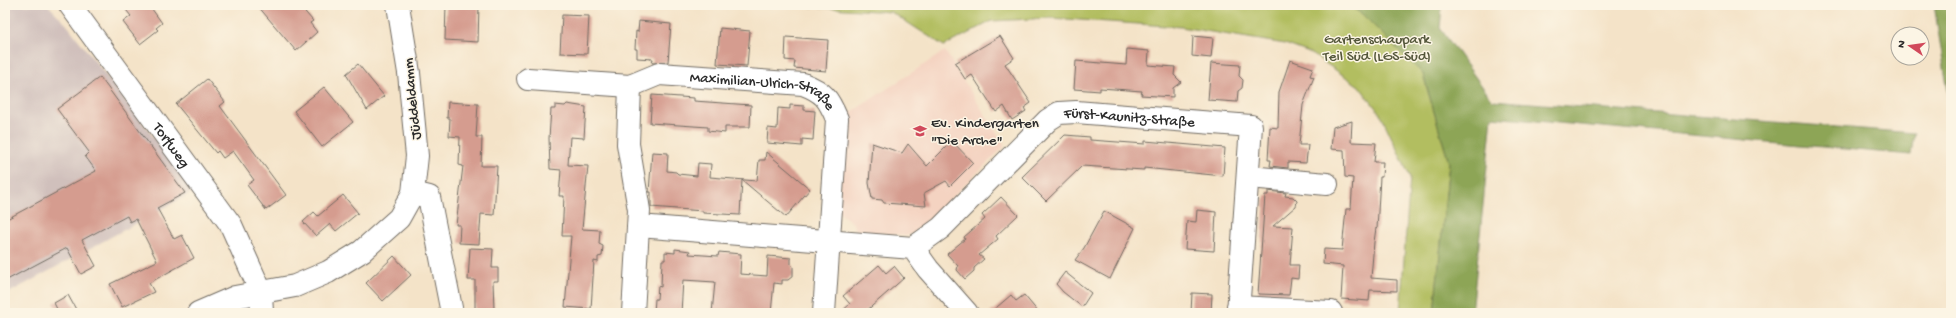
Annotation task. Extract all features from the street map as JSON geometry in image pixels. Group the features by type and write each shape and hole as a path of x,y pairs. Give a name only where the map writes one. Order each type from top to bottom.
{"street":[{"name":"Torfweg","path":"70,5 231,225 261,303"},
{"name":"Jüddeldamm","path":"261,303 294,286 328,272 362,251 400,218 413,193 417,156 409,73 398,5"},
{"name":"Maximilian-Ulrich-Straße","path":"528,79 630,86 659,74 803,84 818,90 830,104 836,119 824,313"},
{"path":"630,86 628,144 639,210 633,313"},
{"name":"Fürst-Kaunitz-Straße","path":"913,248 941,228 1048,120 1059,113 1076,112 1251,126 1249,177 1238,310 1330,312"},
{"path":"1249,177 1327,184"},
{"path":"413,193 429,197 452,313"},
{"path":"639,226 913,248 928,269 967,313"},
{"path":"198,313 236,297 261,303"}],"shaded area":[{"path":"5,5 48,5 67,25 195,191 5,295"},
{"name":"Ev. Kindergarten \"Die Arche\"","path":"945,51 1005,146 918,230 910,235 857,232 852,222 838,212 844,117"}],"green space":[{"name":"Gartenschaupark Teil Süd (LGS-Süd)","path":"784,5 1420,5 1423,74 1449,163 1434,313 1400,313 1410,177 1381,115 1359,86 1312,54 1285,44 1181,27 1051,18 992,21 944,46 891,12"},
{"path":"1348,5 1442,5 1440,28 1492,100 1914,133 1911,155 1492,117 1472,313 1434,313 1449,163 1423,74 1362,14"},
{"path":"1934,5 1951,5 1951,111"}],"building":[{"path":"122,5 149,5 162,23 156,28 158,30 140,44 123,22 131,16"},
{"path":"257,5 299,5 313,21 310,23 317,32 296,51"},
{"path":"446,5 479,5 478,42 445,40"},
{"path":"562,15 589,16 587,54 560,53"},
{"path":"639,21 671,24 668,62 652,63 653,59 637,58 637,49 635,49 636,31 638,32"},
{"path":"720,28 750,31 747,66 717,64"},
{"path":"1000,36 1014,58 1005,64 1031,103 1024,108 1026,111 1012,120 1004,106 996,112 972,75 965,79 955,63"},
{"path":"1193,36 1213,38 1211,58 1192,56"},
{"path":"786,37 828,40 826,71 794,68 795,61 785,60"},
{"path":"1127,49 1149,51 1148,65 1175,67 1174,75 1181,82 1173,88 1173,97 1141,95 1142,91 1100,88 1100,91 1074,89 1076,61 1126,65"},
{"path":"1290,60 1313,68 1310,76 1314,77 1303,105 1299,145 1308,145 1306,163 1288,162 1288,168 1270,166 1271,160 1268,160 1270,127 1278,128 1279,92"},
{"path":"1211,63 1240,65 1239,76 1243,80 1242,88 1238,91 1237,102 1208,100"},
{"path":"358,64 384,96 367,110 346,74"},
{"path":"100,77 185,193 157,208 174,239 182,235 194,258 149,283 154,292 122,307 110,284 157,261 136,219 130,222 127,216 82,240 96,266 81,274 67,248 5,281 5,220 96,171 85,156 89,152 57,109"},
{"path":"207,79 225,102 220,106 286,195 266,210 247,185 254,180 233,151 223,158 218,151 216,153 176,104"},
{"path":"324,87 353,122 322,147 294,111"},
{"path":"652,95 694,98 694,101 751,105 750,127 725,127 725,133 708,131 708,127 650,123"},
{"path":"448,102 478,104 476,137 482,137 481,166 497,166 494,215 481,214 479,244 459,243 460,225 456,225 463,166 459,165 460,137 449,136 450,118 447,118"},
{"path":"567,104 586,107 584,138 570,137 568,165 588,166 582,229 600,230 599,244 603,246 602,256 598,257 598,262 594,261 591,309 565,307 571,236 562,236 564,196 559,196 561,170 550,169 549,138 551,109 555,109 555,105 565,106"},
{"path":"790,105 804,106 804,110 815,111 813,140 802,139 802,146 767,143 768,128 777,129 778,108 790,109"},
{"path":"1352,121 1351,142 1376,143 1374,162 1383,162 1382,177 1380,177 1377,229 1376,228 1371,278 1397,280 1397,291 1370,290 1369,301 1341,299 1343,266 1323,264 1324,249 1342,250 1346,209 1351,209 1353,178 1345,177 1344,150 1331,149 1333,127"},
{"path":"1065,135 1090,137 1090,140 1145,144 1145,141 1225,148 1223,176 1144,168 1144,170 1082,166 1046,201 1022,177"},
{"path":"952,141 973,163 950,186 946,181 924,193 926,206 884,203 882,200 872,199 869,183 872,143 902,153 908,144 927,166"},
{"path":"652,152 668,153 667,171 697,176 698,163 711,164 710,177 757,181 759,160 765,160 766,152 810,189 786,217 742,180 740,215 703,213 703,211 651,207 651,192 649,192"},
{"path":"1268,191 1286,193 1285,196 1293,197 1297,201 1296,206 1273,226 1293,227 1290,265 1299,265 1298,279 1291,278 1289,295 1258,294 1265,195 1268,195"},
{"path":"343,195 358,213 336,231 330,224 316,236 303,222 314,212 318,216"},
{"path":"1001,197 1018,215 996,236 998,239 979,255 984,259 965,279 957,270 958,266 947,254 985,219 982,215"},
{"path":"1197,210 1216,212 1214,251 1185,249 1187,221 1196,222"},
{"path":"1104,211 1135,228 1110,279 1075,260 1084,248"},
{"path":"470,248 493,249 492,268 498,268 498,281 493,281 494,310 475,310 475,280 468,280"},
{"path":"675,249 690,251 689,254 718,256 719,252 741,254 740,274 767,276 768,256 791,258 793,276 788,280 782,280 782,284 774,283 771,313 712,313 715,282 683,280 681,313 654,313 658,286 661,287 662,260 665,260 665,252 675,253"},
{"path":"394,256 411,275 383,301 366,283"},
{"path":"879,265 886,273 894,266 904,278 864,313 840,313 850,304 843,296"},
{"path":"1065,272 1091,293 1082,307 1063,292 1056,284"},
{"path":"1192,293 1212,294 1211,313 1191,313"},
{"path":"68,295 78,313 59,313 54,303"},
{"path":"1011,295 1016,301 1024,295 1039,313 990,313"}],"place":[{"name":"Ev. Kindergarten \"Die Arche\"","path":"920,131"}]}
